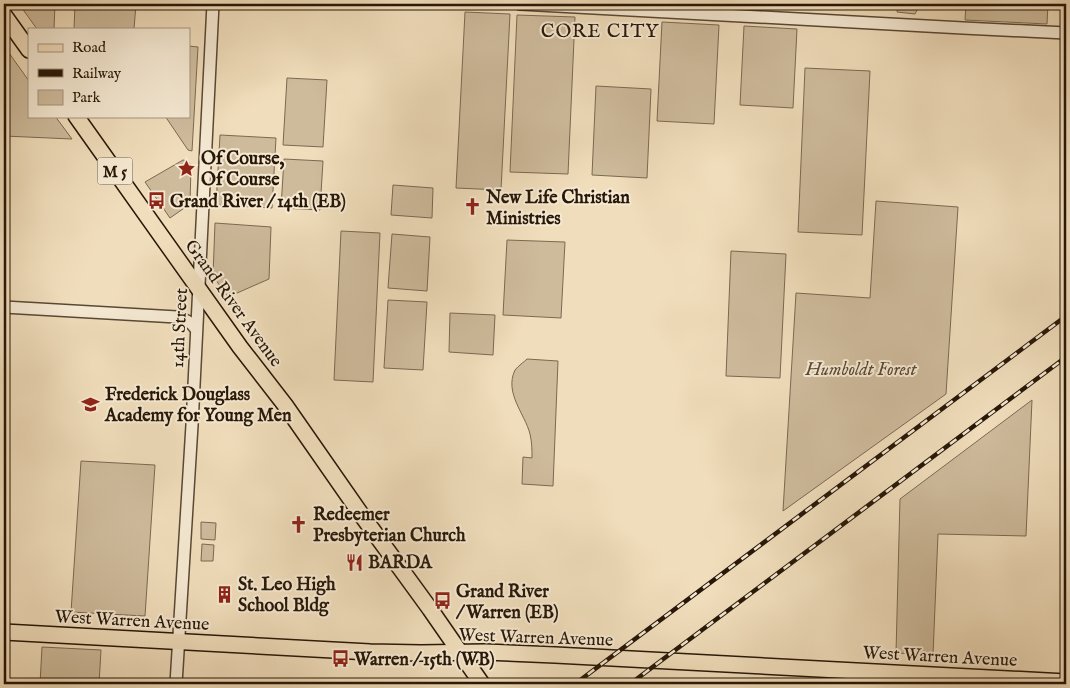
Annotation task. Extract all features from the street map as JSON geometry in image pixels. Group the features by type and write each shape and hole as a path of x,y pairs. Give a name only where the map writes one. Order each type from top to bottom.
{"main road":[{"path":"4,15 28,49"},
{"name":"Grand River Avenue","path":"77,118 240,347 285,405 358,511 482,684"},
{"name":"West Warren Avenue","path":"4,632 370,652 485,652 583,656 1066,682"}],"street":[{"name":"14th Street","path":"176,684 192,424 213,4"},
{"path":"520,4 1066,33"},
{"path":"4,307 177,317 188,320 196,329"}],"green space":[{"path":"19,4 55,4 54,28 36,28"},
{"path":"75,4 136,4 134,28 74,28"},
{"path":"898,4 920,4 915,14 897,12"},
{"path":"966,4 1048,4 1047,24 965,20"},
{"path":"465,12 510,14 501,190 456,188"},
{"path":"517,15 575,17 568,174 510,172"},
{"path":"662,22 719,25 714,124 657,121"},
{"path":"744,26 797,29 793,108 740,105"},
{"path":"4,46 28,80 28,118 56,118 72,139 4,136"},
{"path":"190,46 198,47 192,151 188,150 166,118 190,118"},
{"path":"805,68 870,71 862,235 798,232"},
{"path":"287,78 327,80 323,147 283,145"},
{"path":"596,86 651,89 647,178 592,175"},
{"path":"220,135 276,138 272,208 216,205"},
{"path":"284,159 323,161 320,210 281,208"},
{"path":"183,160 188,162 191,167 190,204 170,218 145,182"},
{"path":"393,185 433,188 432,218 391,215"},
{"name":"Humboldt Forest","path":"876,201 958,207 946,394 783,511 796,293 870,298"},
{"path":"215,223 271,227 269,279 228,297 213,276"},
{"path":"341,231 380,233 373,382 334,380"},
{"path":"392,234 430,237 427,291 388,288"},
{"path":"507,240 565,242 561,318 503,315"},
{"path":"731,251 786,254 780,378 726,376"},
{"path":"388,300 427,302 423,370 384,368"},
{"path":"450,313 495,315 493,355 449,352"},
{"path":"527,359 558,361 553,486 522,484 523,457 532,458 532,443 527,426 516,403 512,379 515,370"},
{"path":"1032,400 1026,536 938,534 933,655 896,653 900,499"},
{"path":"81,461 155,465 145,616 71,612"},
{"path":"201,522 216,523 215,540 201,539"},
{"path":"202,544 214,545 213,561 201,561"},
{"path":"42,647 101,650 99,684 40,684"}],"railway":[{"path":"575,684 1066,316"},
{"path":"630,684 1066,357"}],"place":[{"name":"Of Course, Of Course","path":"187,168"},
{"name":"Grand River / 14th (EB)","path":"156,201"},
{"name":"New Life Christian Ministries","path":"472,207"},
{"name":"Frederick Douglass Academy for Young Men","path":"91,404"},
{"name":"Redeemer Presbyterian Church","path":"299,524"},
{"name":"BARDA","path":"354,562"},
{"name":"St. Leo High School Bldg","path":"224,594"},
{"name":"Grand River / Warren (EB)","path":"442,601"},
{"name":"Warren / 15th (WB)","path":"340,659"}],"district":[{"name":"CORE CITY","path":"600,30"}]}
